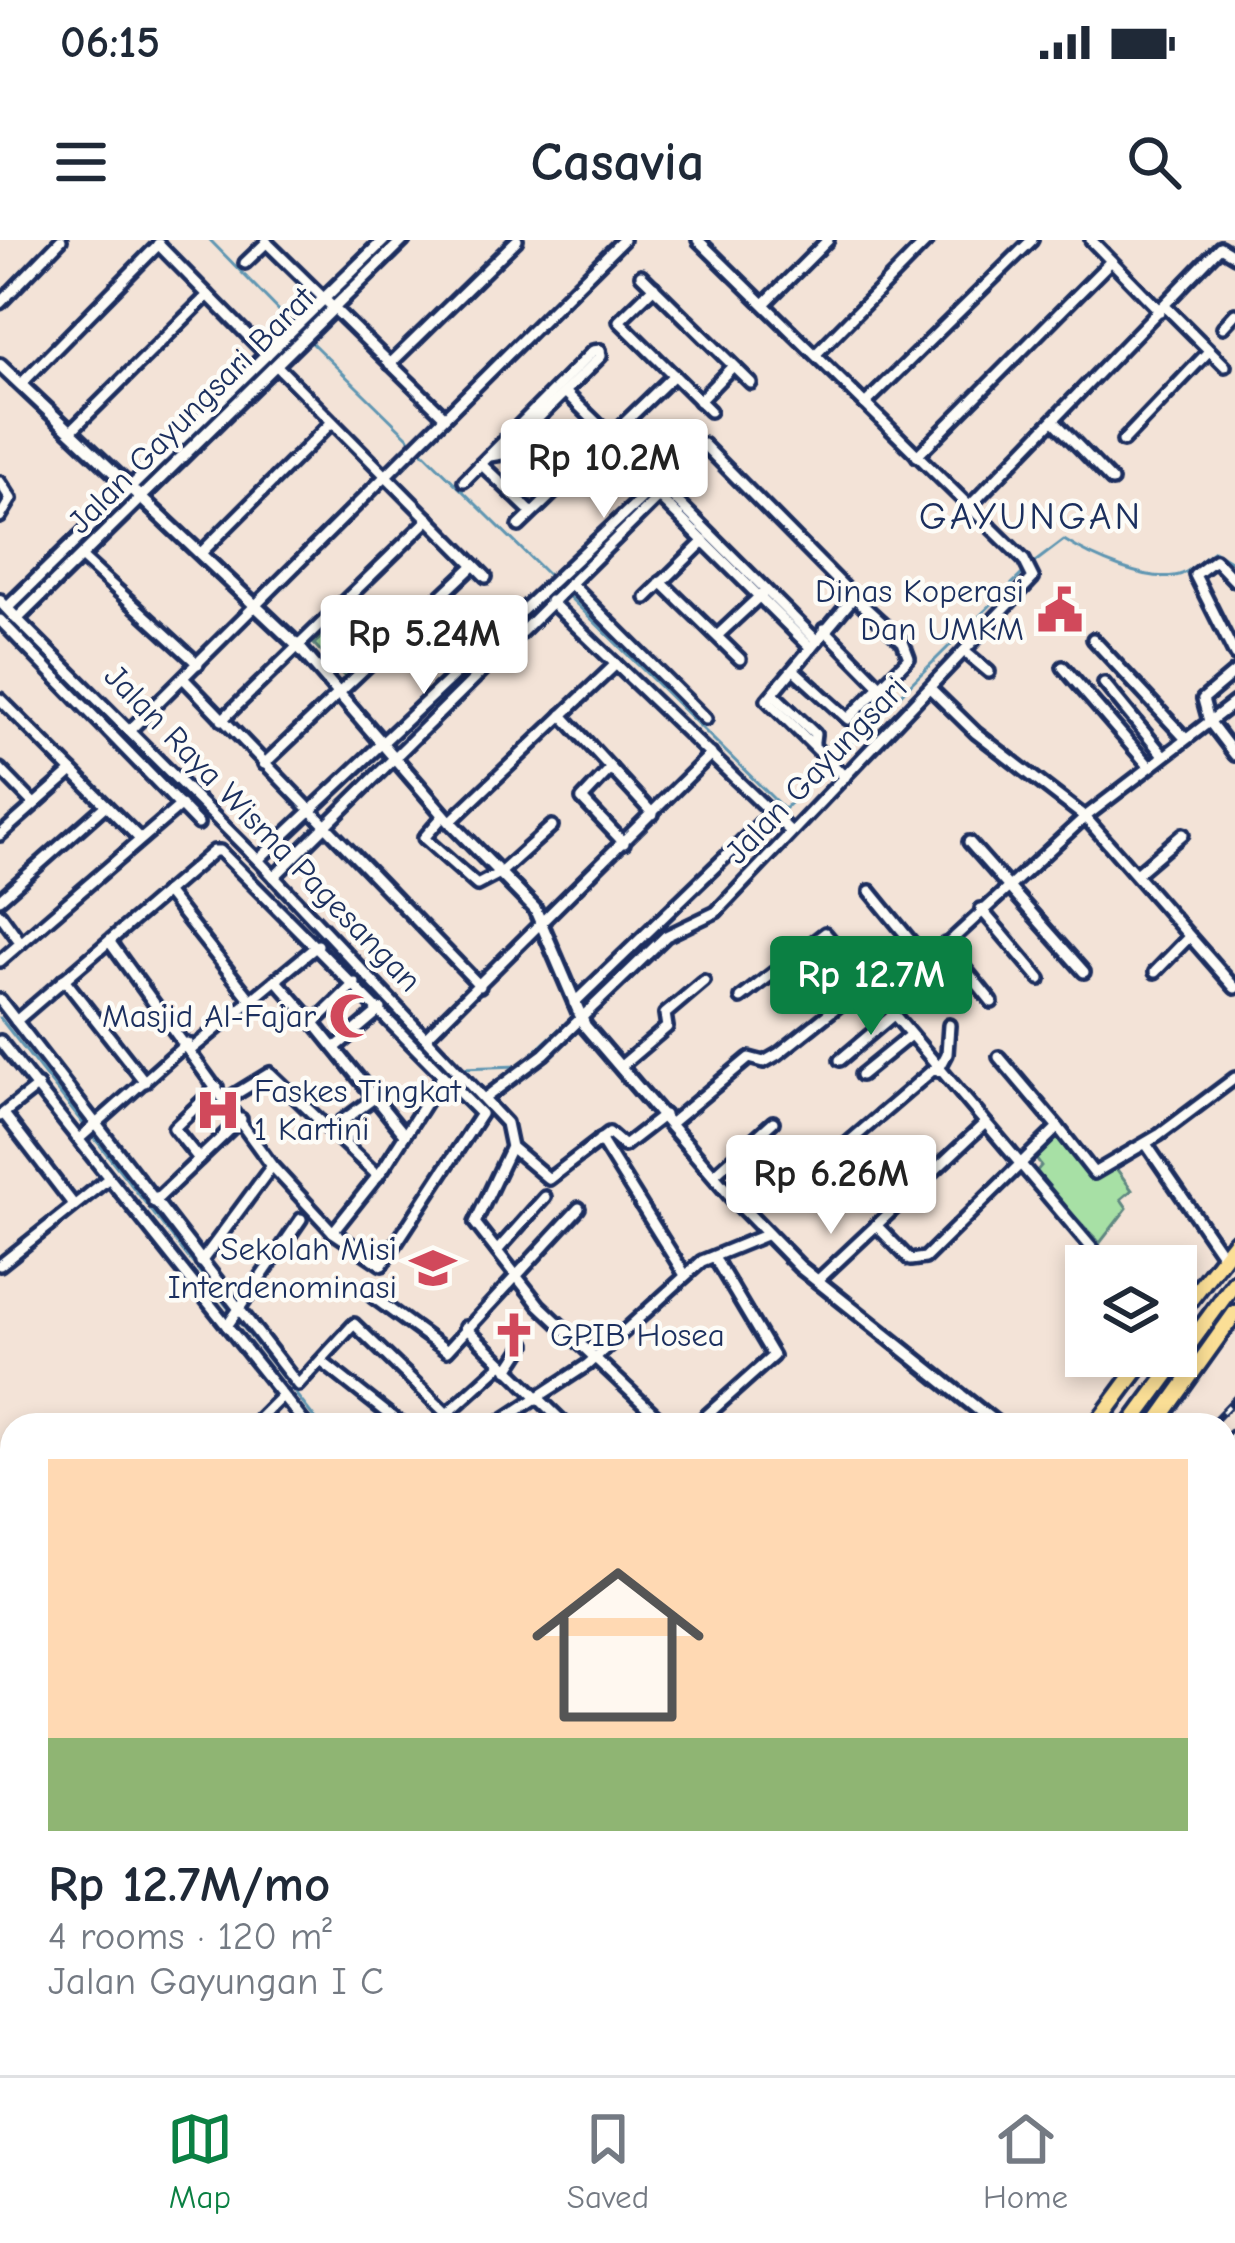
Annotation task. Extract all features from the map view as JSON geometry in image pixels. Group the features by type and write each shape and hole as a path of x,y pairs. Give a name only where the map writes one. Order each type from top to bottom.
{"highway":[{"path":"1197,1290 1235,1242"},
{"path":"1139,1413 1235,1282"},
{"path":"1164,1413 1235,1313"},
{"path":"1105,1413 1131,1377"}],"street":[{"path":"0,303 61,240"},
{"name":"Jalan Gayungsari Barat","path":"2,610 137,492 329,303 385,240"},
{"name":"Jalan Gayungsari Barat","path":"329,303 403,240"},
{"path":"390,364 517,240"},
{"path":"130,729 623,240"},
{"path":"698,240 766,302 968,508 1220,247 1235,256"},
{"path":"710,251 721,240"},
{"path":"766,302 828,240"},
{"path":"816,354 928,240"},
{"path":"865,404 1032,240"},
{"path":"1090,240 1225,367"},
{"path":"244,262 267,241 444,416"},
{"path":"21,385 157,242 486,578"},
{"path":"917,456 1111,261"},
{"path":"641,274 751,383"},
{"path":"654,287 619,321 710,411"},
{"path":"71,431 208,295"},
{"path":"1223,326 1235,314"},
{"path":"464,482 485,460 593,350 600,350 601,356 502,454 485,460"},
{"path":"1123,441 1210,351"},
{"path":"0,365 298,646 546,924 578,1012 769,1234 817,1281 983,1413"},
{"path":"699,401 734,366"},
{"path":"519,526 613,441 674,375"},
{"path":"565,392 704,541 763,593"},
{"path":"1054,421 1112,481"},
{"path":"201,553 332,422"},
{"path":"258,860 704,444 910,651 882,688 848,719 795,671"},
{"path":"485,460 531,512"},
{"path":"0,482 11,499 0,517"},
{"path":"274,877 571,588 657,489"},
{"path":"657,489 814,645"},
{"name":"Jalan Gayungsari Barat","path":"17,619 137,492"},
{"name":"Jalan Gayungsari","path":"578,1012 666,936 711,916 788,828 932,690 1030,584 1028,564 968,508"},
{"path":"222,720 429,519"},
{"path":"646,598 704,541"},
{"path":"81,556 198,664"},
{"path":"1235,581 1215,560 1195,575 1235,655"},
{"path":"264,764 474,565"},
{"path":"560,576 706,719"},
{"path":"662,582 740,659"},
{"path":"544,591 788,828"},
{"path":"717,635 763,593"},
{"path":"841,774 767,700 854,597"},
{"name":"Jalan Raya Wisma Pagesangan","path":"2,610 17,619 130,729 428,1036 511,1133 511,1147"},
{"name":"Jalan Raya Wisma Pagesangan","path":"2,610 198,824"},
{"path":"824,629 882,688"},
{"path":"1093,638 1185,739"},
{"path":"964,651 989,672"},
{"path":"552,826 500,873 472,884 424,838 616,664"},
{"path":"1063,667 1149,766"},
{"path":"1235,672 1204,697 1209,721 1235,755"},
{"path":"183,678 480,986"},
{"path":"1104,683 1163,755"},
{"path":"932,690 976,733 1085,817 1235,988"},
{"path":"0,699 140,839"},
{"path":"882,1004 1085,817 1235,702"},
{"path":"562,715 653,814"},
{"path":"428,1036 546,924 711,754"},
{"path":"610,768 582,800 625,843"},
{"path":"0,835 72,771"},
{"path":"1,772 34,804"},
{"path":"0,899 106,805"},
{"path":"0,961 181,805"},
{"path":"484,1098 544,1054 578,1012 773,813"},
{"path":"1136,874 1184,834"},
{"path":"969,842 1084,972"},
{"path":"16,1021 64,980 109,941 166,892 214,851 319,945 481,1114 381,1266 333,1232 272,1166 109,941"},
{"path":"870,891 927,961"},
{"path":"166,892 251,1000"},
{"path":"981,909 1040,979"},
{"path":"0,914 21,943"},
{"path":"741,998 824,932 1088,1245"},
{"path":"1155,972 1189,937"},
{"path":"945,944 992,1002"},
{"path":"87,1132 319,945"},
{"path":"64,980 145,1082"},
{"path":"275,980 336,1047 404,1134"},
{"path":"620,1066 667,1027 665,1014 704,981"},
{"path":"314,1023 356,983"},
{"path":"653,1413 514,1274 476,1221 511,1147 549,1179 611,1133 626,1145 749,1058 764,1062 778,1054 867,983"},
{"path":"0,1000 87,1132 109,1178 296,1413"},
{"path":"336,1047 381,1009"},
{"path":"840,1060 892,1016"},
{"path":"827,1161 936,1070 947,1054 949,1025"},
{"path":"861,1076 909,1036"},
{"path":"0,1041 38,1086 154,1202 298,1385 354,1324 446,1413"},
{"path":"999,1057 1094,1173 1146,1144 1235,1078"},
{"path":"226,1100 268,1072 378,1176"},
{"path":"333,1232 378,1176 442,1076"},
{"path":"38,1086 2,1115 74,1204"},
{"path":"199,1159 174,1129 217,1087"},
{"path":"330,1130 374,1097"},
{"path":"154,1202 241,1119"},
{"path":"714,1175 773,1122"},
{"path":"817,1281 983,1125"},
{"path":"876,1226 917,1262 1058,1127"},
{"path":"599,1139 685,1275"},
{"path":"1146,1144 1223,1256"},
{"path":"201,1262 272,1166"},
{"path":"863,1172 896,1206"},
{"path":"0,1264 109,1178"},
{"path":"497,1251 545,1197"},
{"path":"373,1297 443,1350 580,1208"},
{"path":"228,1325 302,1219"},
{"path":"512,1413 594,1359 685,1275 769,1234"},
{"path":"709,1413 773,1356 714,1257"},
{"path":"465,1327 554,1413"},
{"path":"448,1413 505,1367 525,1344"},
{"path":"321,1361 387,1413"},
{"path":"268,1377 280,1366"},
{"path":"265,1413 282,1396"}],"green space":[{"path":"336,624 350,631 367,655 345,677 314,644"},
{"path":"1058,1130 1093,1177 1113,1164 1132,1190 1121,1199 1127,1208 1100,1243 1034,1174 1041,1166 1034,1156"}],"waterway":[{"path":"210,240 293,325"},
{"path":"309,340 413,442"},
{"path":"420,449 550,577"},
{"path":"1031,565 1064,540 1104,561 1154,576 1182,574 1214,551 1235,564"},
{"path":"835,759 1024,572"},
{"path":"556,584 784,809"},
{"path":"779,814 828,766"},
{"path":"582,1007 772,821"},
{"path":"461,1068 519,1066 575,1014"},
{"path":"0,1018 311,1413"}],"railway":[{"path":"1222,1413 1235,1399"}],"place":[{"name":"Dinas Koperasi Dan UMKM","path":"1060,610"},
{"name":"Masjid Al-Fajar","path":"352,1016"},
{"name":"Faskes Tingkat 1 Kartini","path":"218,1110"},
{"name":"Sekolah Misi Interdenominasi","path":"433,1268"},
{"name":"GPIB Hosea","path":"514,1335"}],"district":[{"name":"GAYUNGAN","path":"1031,516"}]}
